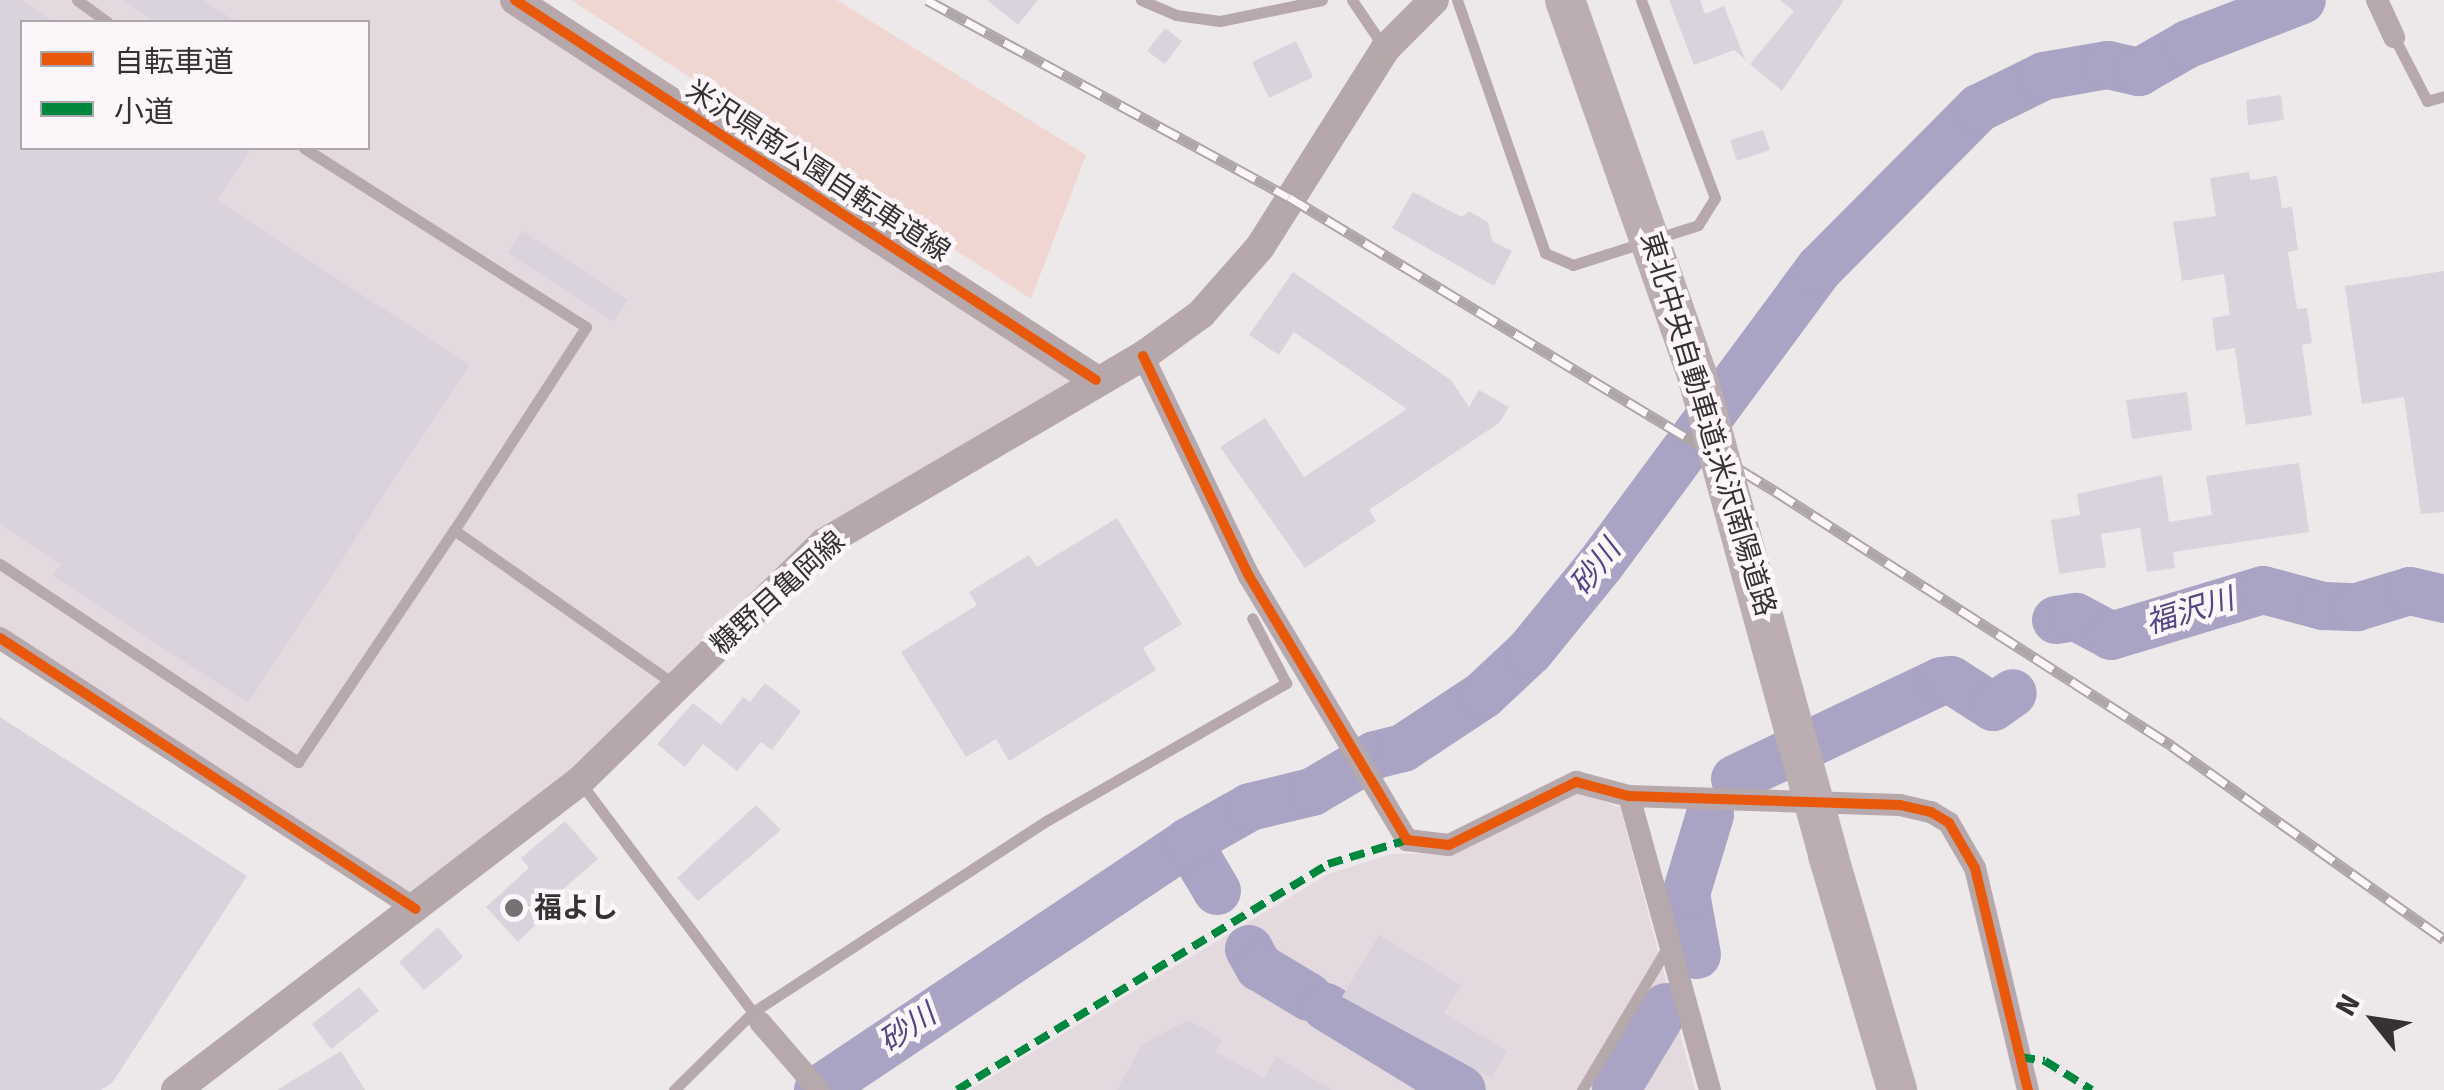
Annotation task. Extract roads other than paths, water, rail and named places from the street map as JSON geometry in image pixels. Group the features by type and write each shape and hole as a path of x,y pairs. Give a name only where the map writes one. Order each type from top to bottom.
{"highway":[{"name":"東北中央自動車道;米沢南陽道路","path":"1565,0 1697,375 1828,855 1897,1090"},
{"name":"東北中央自動車道;米沢南陽道路","path":"1828,855 1876,1090"}],"main road":[{"name":"米沢県南公園自転車道線","path":"515,0 1096,380"},
{"name":"糠野目亀岡線","path":"176,1090 580,781 824,543 1096,380 1144,356 1201,314 1237,276 1385,48 1434,0"}],"street":[{"path":"2377,0 2394,37"},
{"path":"1144,356 1249,576 1407,840 1450,845 1576,782 1629,796 1900,804 1948,822 1975,868 2028,1090"},
{"path":"0,638 416,909"},
{"path":"1629,796 1710,1090"},
{"path":"757,1017 819,1090"}],"lane":[{"path":"76,0 105,20"},
{"path":"1141,0 1176,15 1220,21 1322,0"},
{"path":"1352,0 1385,48"},
{"path":"1457,0 1545,253 1574,265 1698,225 1714,198 1641,0"},
{"path":"2394,37 2427,101 2444,96"},
{"path":"0,564 298,762 586,328 307,150"},
{"path":"454,530 677,686"},
{"path":"674,1090 757,1017 1048,820 1286,683 1252,618"},
{"path":"580,781 757,1017"},
{"path":"1582,1090 1671,941"}],"waterway":[{"name":"砂川","path":"818,1090 1188,842 1250,807 1312,792 1375,755 1403,748 1483,695 1530,651 1600,565 1820,268 1979,108 2044,76 2108,65 2139,72 2188,44 2302,0"},
{"name":"福沢川","path":"2056,620 2076,617 2111,636 2263,590 2323,606 2357,607 2410,591 2444,599"},
{"name":"福沢川","path":"1735,779 1941,681 1951,680 1993,707 2013,693"},
{"name":"福沢川","path":"1697,955 1686,894 1710,815"},
{"name":"福沢川","path":"1188,842 1217,891"},
{"name":"福沢川","path":"1249,949 1259,967 1309,997"},
{"name":"福沢川","path":"1326,1007 1462,1090"},
{"name":"福沢川","path":"1616,1090 1666,1007"}],"railway":[{"path":"927,0 1289,197 1775,491 2172,746 2444,939"}],"place":[{"name":"福よし","path":"514,908"}]}
